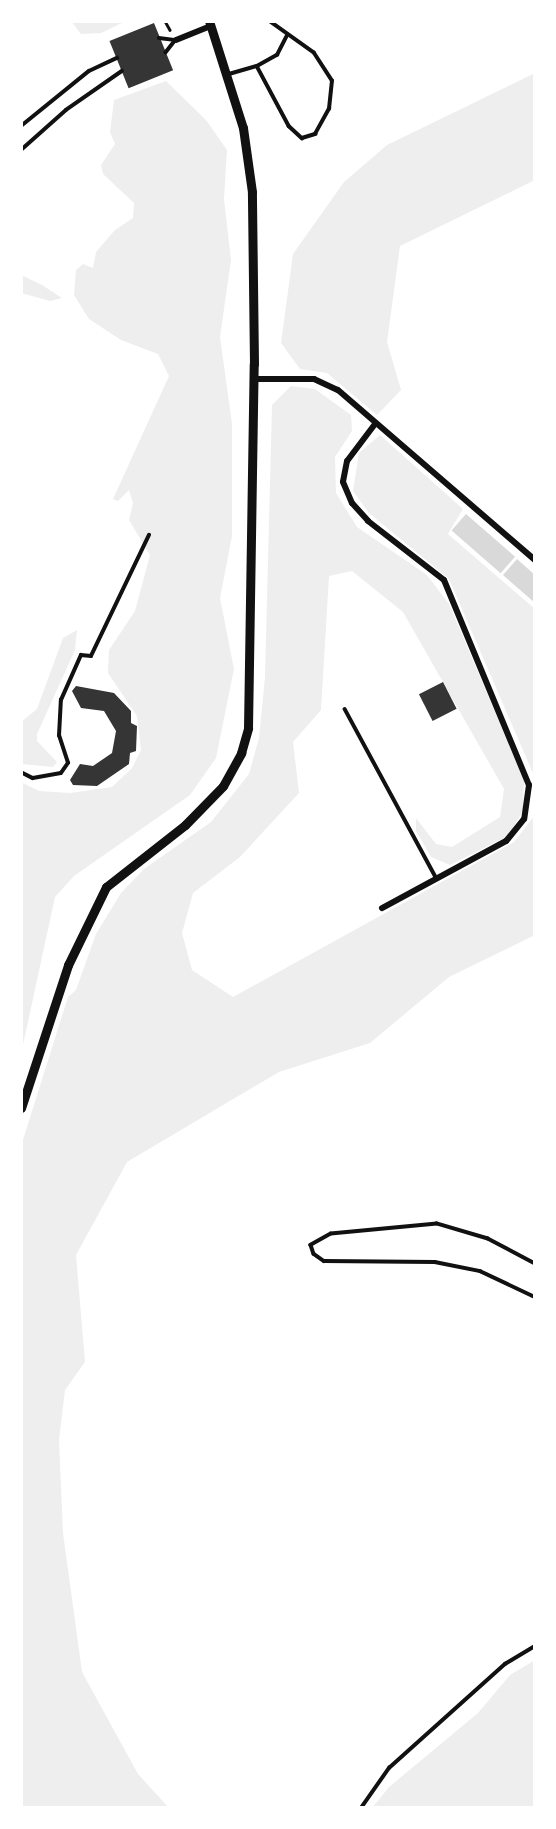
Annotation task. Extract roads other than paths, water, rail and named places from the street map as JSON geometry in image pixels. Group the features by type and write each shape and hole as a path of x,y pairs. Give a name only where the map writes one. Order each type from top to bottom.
{"main road":[{"path":"21,1108 68,965 106,887 185,825 223,786 241,753 251,702 254,379 252,191 229,74 210,24"}],"street":[{"path":"176,40 210,24"},
{"path":"254,379 323,381 535,560"},
{"path":"375,424 347,461 346,491 368,521 444,580 529,785 529,801 517,832 382,908"}],"lane":[{"path":"257,66 289,126 302,138 315,134 329,109 332,82 314,53 269,21"},
{"path":"229,74 257,66 277,55 287,34"},
{"path":"159,38 176,40 166,54"},
{"path":"21,126 89,71 117,58"},
{"path":"21,150 66,110 122,71"},
{"path":"21,772 33,778 61,773 68,763 59,736 61,700 81,655 91,656 149,536"},
{"path":"345,709 437,879"},
{"path":"535,1264 488,1239 437,1224 331,1234 311,1245 324,1261 435,1262 490,1274 535,1297"},
{"path":"361,1808 389,1768 505,1664 535,1646"}]}
